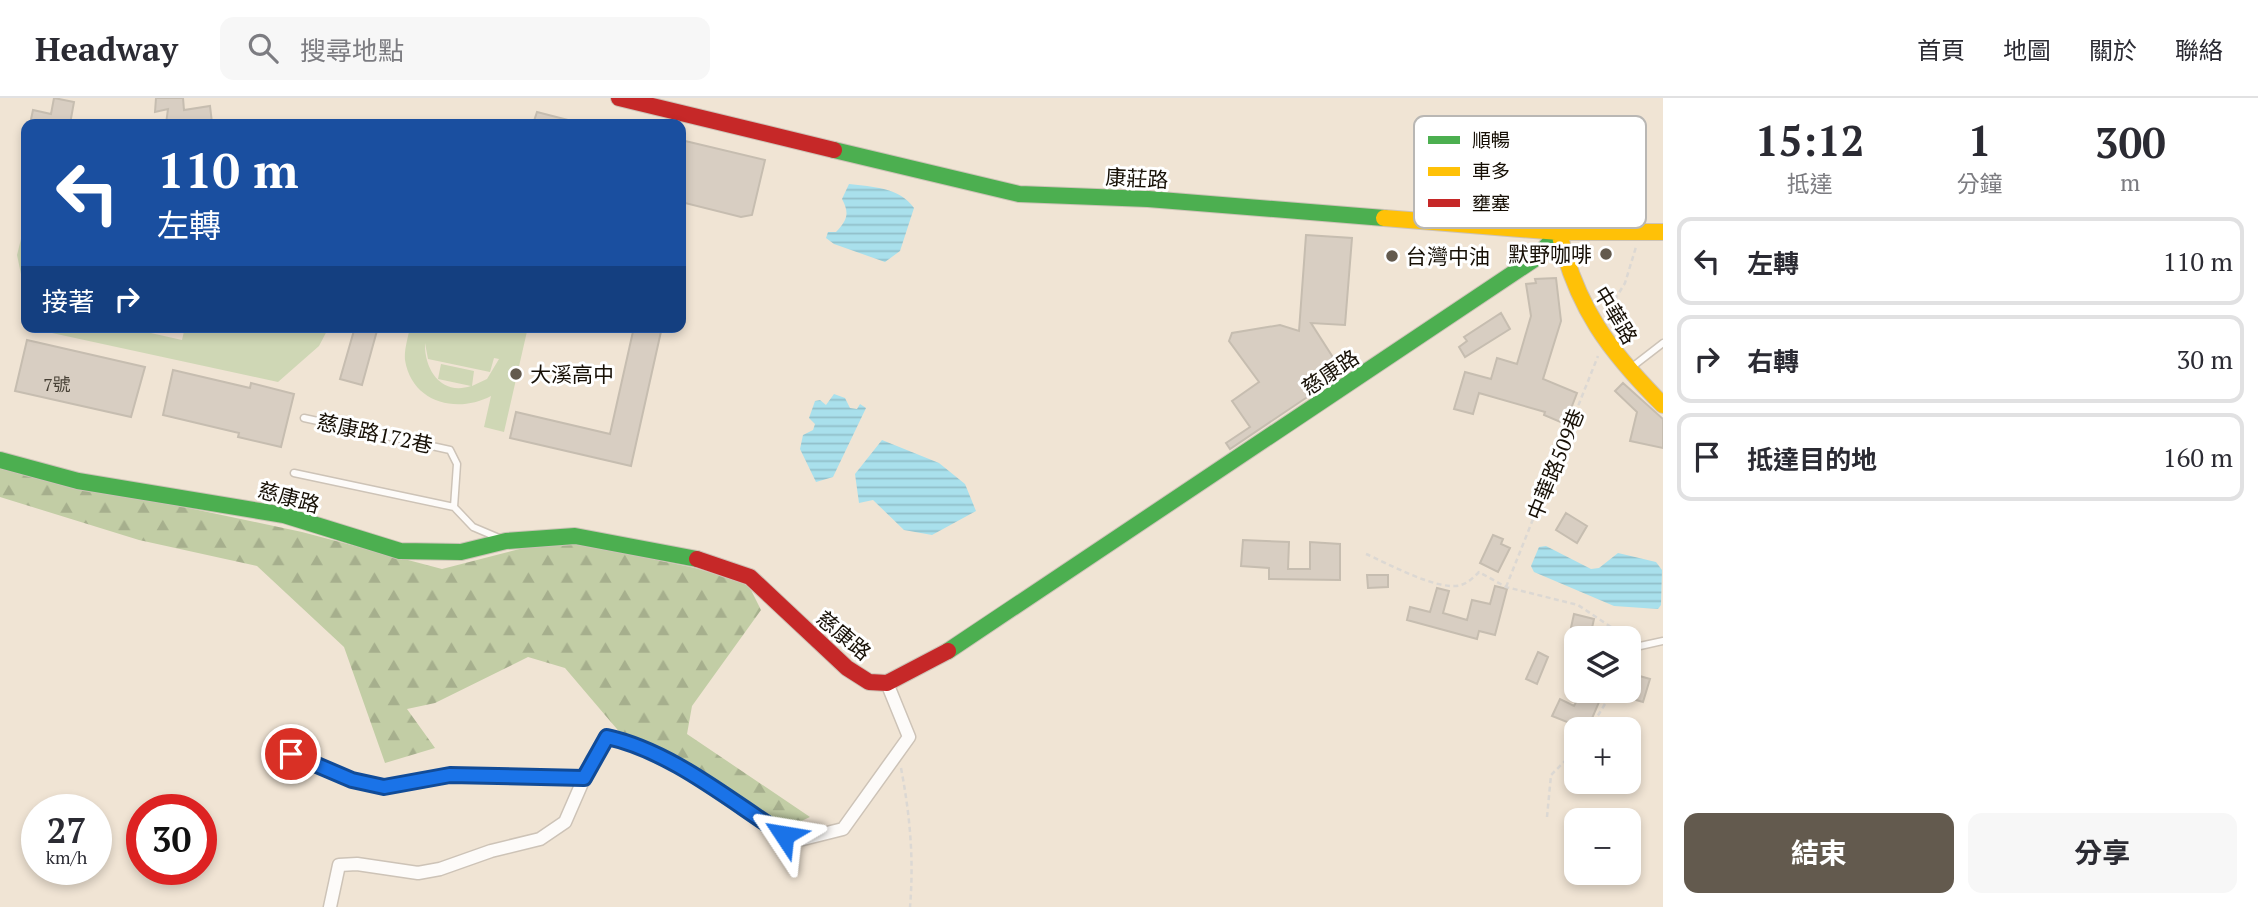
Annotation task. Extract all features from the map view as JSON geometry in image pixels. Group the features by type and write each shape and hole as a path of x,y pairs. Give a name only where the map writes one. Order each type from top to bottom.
{"street":[{"name":"康莊路","path":"619,98 1019,194 1148,199 1414,220"},
{"name":"康莊路","path":"1509,228 1559,232 1663,232"},
{"name":"中華路","path":"1559,232 1565,267 1599,337 1663,405"},
{"name":"慈康路","path":"0,460 78,481 284,514 400,551 461,552 506,541 575,536 689,556 750,577 847,668 869,682 887,683 913,673 1028,599 1450,317 1536,258 1559,232"},
{"path":"330,907 339,865 357,864 418,873 541,839 565,822 584,778 607,737 624,741 667,760 784,835 803,839 843,829 909,737 887,683"},
{"path":"273,744 352,780 384,787 450,775 584,778"}],"lane":[{"path":"1628,370 1663,343"},
{"name":"慈康路172巷","path":"304,418 450,450 457,464 454,507"},
{"path":"294,473 454,507 473,527 506,541"},
{"path":"1641,646 1663,641"}],"path":[{"name":"中華路509巷","path":"1506,587 1599,337 1625,283 1639,233"},
{"path":"1366,554 1417,577 1453,586 1463,585 1479,572 1506,587 1578,606 1609,626"},
{"path":"898,751 910,820 913,868 910,907"},
{"path":"1547,817 1551,775 1564,762"}],"green space":[{"path":"21,239 21,274 17,255"},
{"path":"52,333 151,333 182,340 184,333 326,333 319,346 278,382"},
{"path":"409,333 527,333 504,432 484,427 491,396 464,404 451,404 426,395 409,375 405,360","holes":["425,343 428,359 490,372 494,358 499,359 487,379 472,386 474,371 441,364 438,379 471,386 460,388 443,384 436,378 431,371 425,353"]},
{"path":"0,468 302,532 442,569 558,539 695,568 748,584 761,610 692,706 687,734 810,817 769,836 622,735 565,668 528,657 435,703 407,709 435,748 385,763 344,647 257,566 139,540 0,497"}],"water":[{"path":"849,184 893,192 914,208 900,251 885,262 834,244 826,238 828,232 836,232 845,220 847,213 842,199"},
{"path":"834,394 845,398 850,408 857,409 860,404 866,408 833,477 816,482 800,449 803,435 813,430 815,424 809,418 815,401 820,400 826,405"},
{"path":"882,440 939,463 965,484 976,511 932,535 904,530 873,500 859,503 855,474"},
{"path":"1546,546 1591,569 1599,568 1618,553 1656,562 1662,570 1661,605 1658,609 1614,606 1534,572 1531,566 1539,547"}],"building":[{"path":"54,98 74,102 71,119 31,119 33,110 51,114"},
{"path":"156,98 183,98 184,110 210,106 212,119 167,119 168,109 155,112"},
{"path":"537,112 564,119 535,119"},
{"path":"686,141 765,160 752,215 741,217 686,203"},
{"path":"1306,235 1352,238 1345,325 1311,323 1343,373 1230,449 1226,443 1250,427 1232,401 1259,382 1229,341 1232,333 1280,325 1299,331"},
{"path":"1556,278 1561,321 1543,379 1577,393 1565,424 1544,415 1545,412 1479,393 1473,414 1454,409 1465,372 1491,379 1497,358 1517,364 1531,316 1526,284 1536,283 1535,279"},
{"path":"1501,313 1510,329 1465,357 1459,347 1467,341 1464,337"},
{"path":"353,333 376,333 362,385 340,379"},
{"path":"633,333 661,333 631,466 510,438 516,412 610,434"},
{"path":"27,340 145,367 131,417 15,391"},
{"path":"173,370 250,388 251,383 294,394 281,447 238,437 239,433 163,415"},
{"path":"1623,383 1663,419 1663,448 1630,441 1637,412 1615,391"},
{"path":"1566,513 1587,526 1577,543 1556,530"},
{"path":"1493,535 1503,539 1501,544 1510,548 1498,572 1480,563"},
{"path":"1243,540 1289,542 1288,569 1310,569 1310,542 1340,544 1340,580 1269,579 1269,568 1241,566"},
{"path":"1367,575 1388,575 1388,587 1368,588"},
{"path":"1495,586 1507,589 1495,635 1479,631 1477,639 1407,620 1410,607 1430,612 1437,588 1449,591 1443,613 1467,620 1472,600 1490,604"},
{"path":"1574,614 1594,619 1592,626 1571,626"},
{"path":"1538,652 1548,657 1537,684 1526,679"},
{"path":"1641,676 1650,679 1641,701"},
{"path":"1560,699 1574,706 1576,703 1599,703 1593,717 1564,717 1564,721 1552,716"}],"traffic: fast":[{"path":"834,150 1019,194 1148,199 1384,218"},
{"path":"948,651 1536,258 1559,232"},
{"path":"0,460 78,481 284,515 400,551 461,552 506,541 575,536 697,559"}],"traffic: slow":[{"path":"1384,218 1414,220"},
{"path":"1509,228 1559,232 1663,232"},
{"path":"1559,232 1575,283 1597,326 1626,366 1663,405"}],"traffic: jam":[{"path":"619,98 834,150"},
{"path":"697,559 750,577 847,668 869,682 887,683 948,651"}],"place":[{"name":"默野咖啡","path":"1606,254"},
{"name":"台灣中油","path":"1392,256"},
{"name":"大溪高中","path":"516,374"}],"route":[{"path":"291,754 352,780 384,787 450,775 584,778 607,737 624,741 667,760 784,835"}]}
